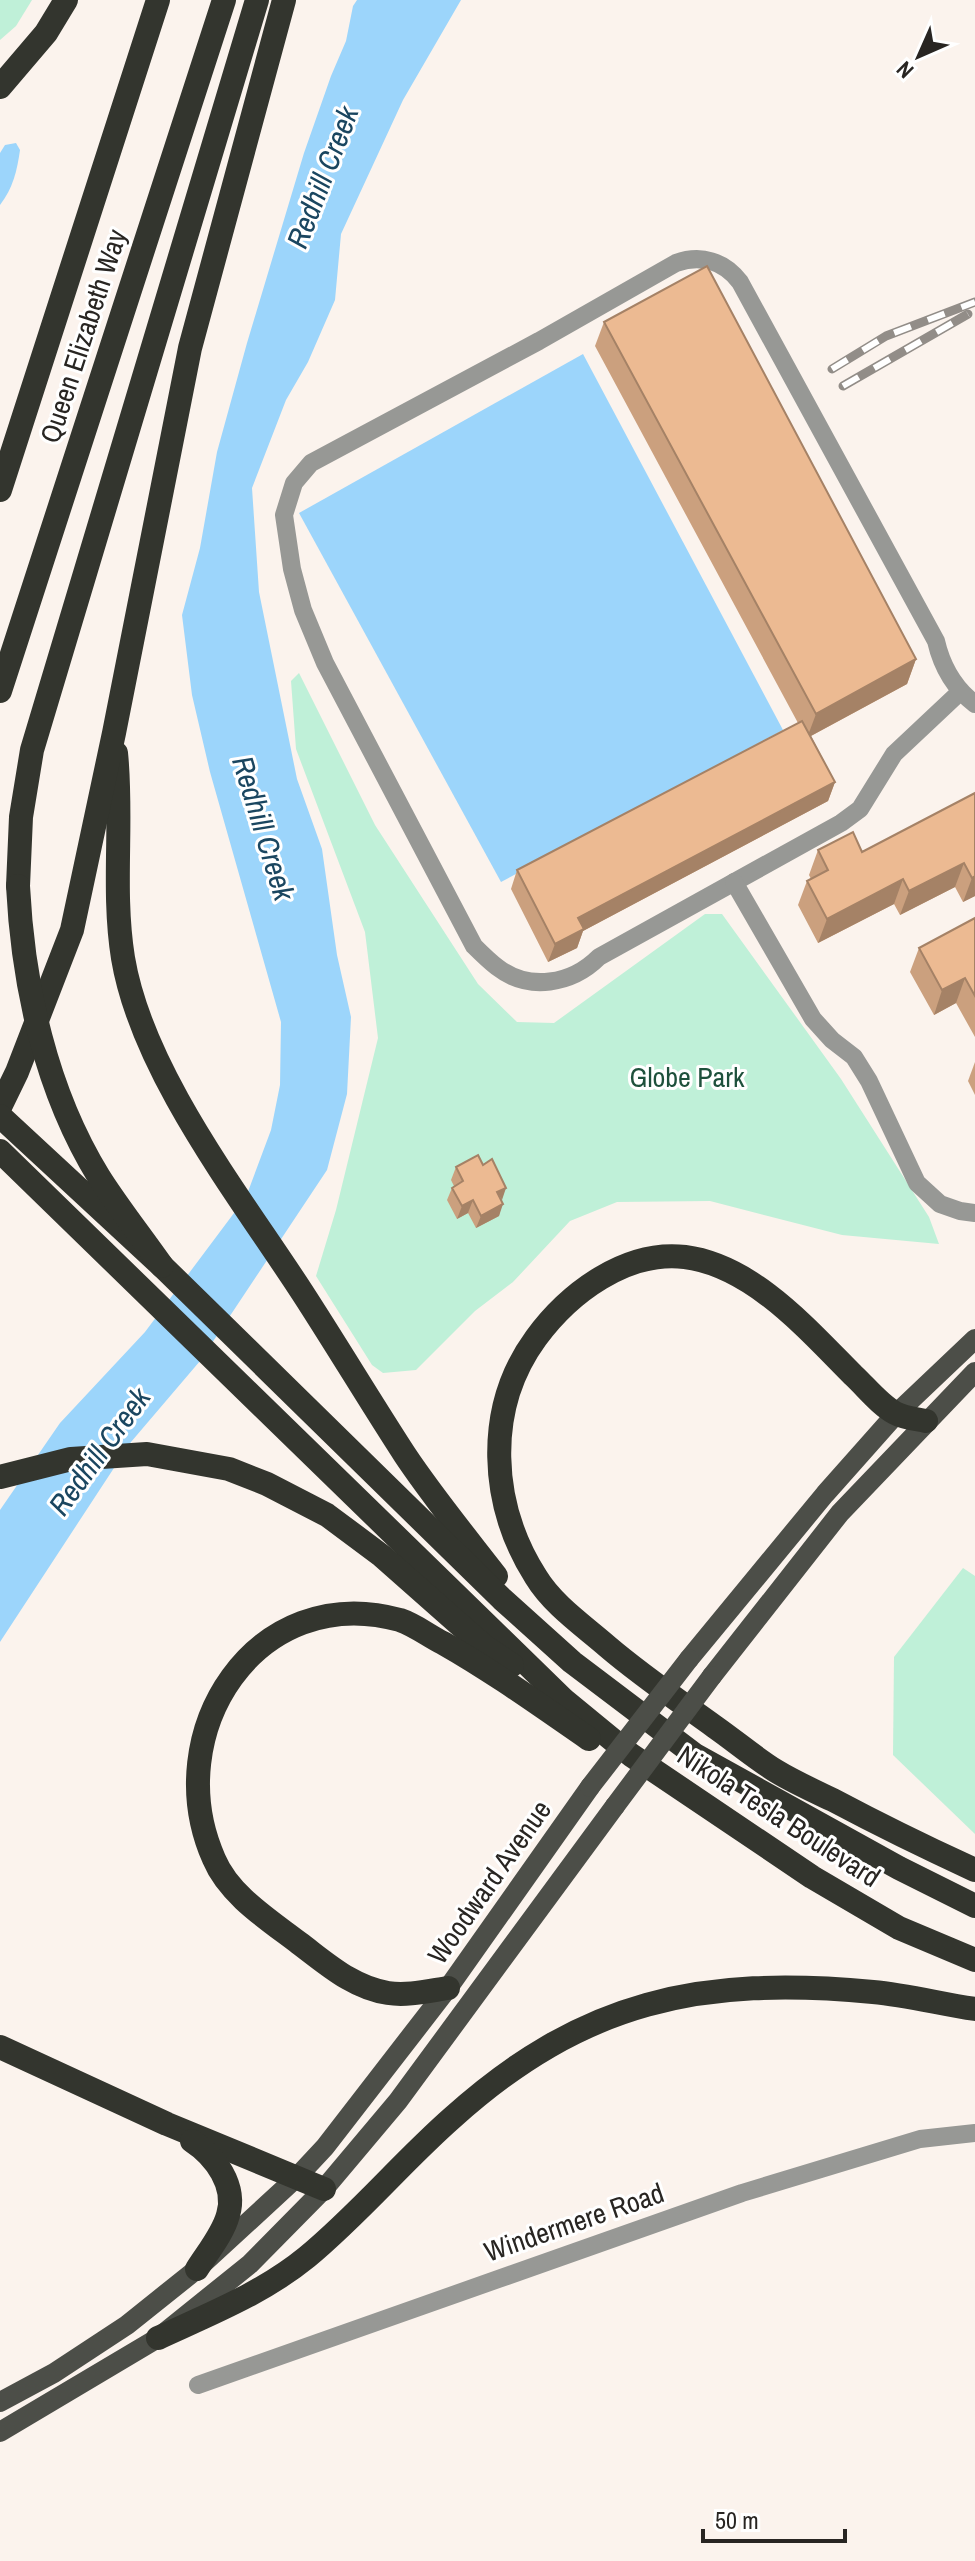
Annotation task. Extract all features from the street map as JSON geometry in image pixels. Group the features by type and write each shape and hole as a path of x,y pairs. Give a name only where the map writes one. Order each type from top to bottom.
{"highway":[{"path":"0,87 46,33 66,0"},
{"name":"Queen Elizabeth Way","path":"0,490 158,0"},
{"name":"Queen Elizabeth Way","path":"0,691 224,0"},
{"path":"162,1266 98,1176 65,1110 45,1054 20,939 18,886 21,817 32,750 257,0"},
{"path":"0,1107 17,1072 72,930 190,348 284,0"},
{"path":"114,733 120,797 117,891 123,959 140,1021 177,1097 221,1170 443,1508 498,1578 572,1662"},
{"path":"0,1116 162,1266 502,1599 572,1662"},
{"path":"0,1151 564,1700"},
{"path":"926,1421 896,1414 773,1300 729,1270 684,1257 620,1268 585,1289 544,1327 526,1352 513,1382 500,1429 498,1464 504,1504 518,1543 537,1579 569,1613 637,1671 777,1771 908,1840 975,1870"},
{"path":"0,1477 71,1459 147,1454 229,1469 267,1484 327,1515 382,1556 485,1647 564,1700"},
{"path":"448,1988 386,1993 348,1979 263,1916 236,1890 214,1861 198,1805 200,1756 209,1720 223,1686 251,1653 294,1627 334,1614 369,1615 403,1621 474,1661 712,1824 812,1877"},
{"name":"Nikola Tesla Boulevard","path":"572,1662 695,1755 886,1861 975,1906"},
{"name":"Nikola Tesla Boulevard","path":"564,1700 631,1755 812,1877 899,1928 975,1960"},
{"path":"158,2338 272,2282 319,2246 451,2118 489,2087 526,2060 566,2037 627,2009 700,1993 757,1987 874,1992 975,2009"},
{"path":"0,2047 167,2124 324,2189"},
{"path":"167,2124 205,2149 218,2164 229,2197 229,2214 197,2269"}],"main road":[{"name":"Woodward Avenue","path":"0,2402 54,2373 127,2325 197,2269 325,2147 448,1988 590,1787 689,1659 825,1494 896,1414 975,1339"},
{"name":"Woodward Avenue","path":"0,2432 158,2338 250,2264 324,2189 398,2101 712,1676 840,1513 975,1372"}],"street":[{"path":"961,691 894,754 860,809 841,823 599,957 582,971 561,980 539,982 517,978 497,967 474,946 331,675 308,623 296,583 284,524 285,507 290,490 304,469 676,263 700,258 716,262 740,282 930,630 944,667 975,704"},
{"path":"734,882 813,1019 832,1040 854,1057 869,1081 917,1183 940,1204 975,1213"},
{"name":"Windermere Road","path":"198,2385 742,2193 920,2139 975,2133"}],"green space":[{"path":"0,0 32,0 16,26 0,40"},
{"name":"Globe Park","path":"299,673 375,825 478,984 517,1022 554,1023 705,914 722,914 841,1079 929,1217 939,1244 842,1235 710,1201 617,1202 570,1221 513,1282 475,1311 416,1370 383,1373 372,1365 316,1276 336,1210 378,1038 365,932 296,749 291,681"},
{"path":"963,1568 975,1576 975,1834 893,1755 894,1657"}],"water":[{"name":"Redhill Creek","path":"357,0 461,0 403,100 341,234 335,300 308,362 286,400 252,488 259,592 297,779 322,849 337,955 351,1017 347,1094 327,1170 200,1361 131,1442 0,1642 0,1510 60,1423 145,1332 246,1197 271,1130 280,1085 281,1022 210,772 192,695 182,615 200,548 217,452 247,343 304,153 346,41"},
{"path":"16,143 20,150 16,172 0,205 0,153 5,145"},
{"path":"583,354 783,730 501,882 299,513"}],"building":[{"path":"707,266 916,659 816,714 604,322"},
{"path":"802,721 835,782 578,918 584,929 555,944 517,870"},
{"path":"975,793 975,876 972,878 964,863 909,891 903,879 827,919 807,881 828,870 818,850 853,832 862,852"},
{"path":"975,918 975,996 965,978 942,990 919,948"},
{"path":"478,1155 483,1165 492,1159 506,1188 497,1192 503,1204 481,1216 473,1200 462,1206 452,1188 463,1181 456,1167"}],"railway":[{"path":"832,369 886,336 975,302"},
{"path":"843,386 968,314"}]}
